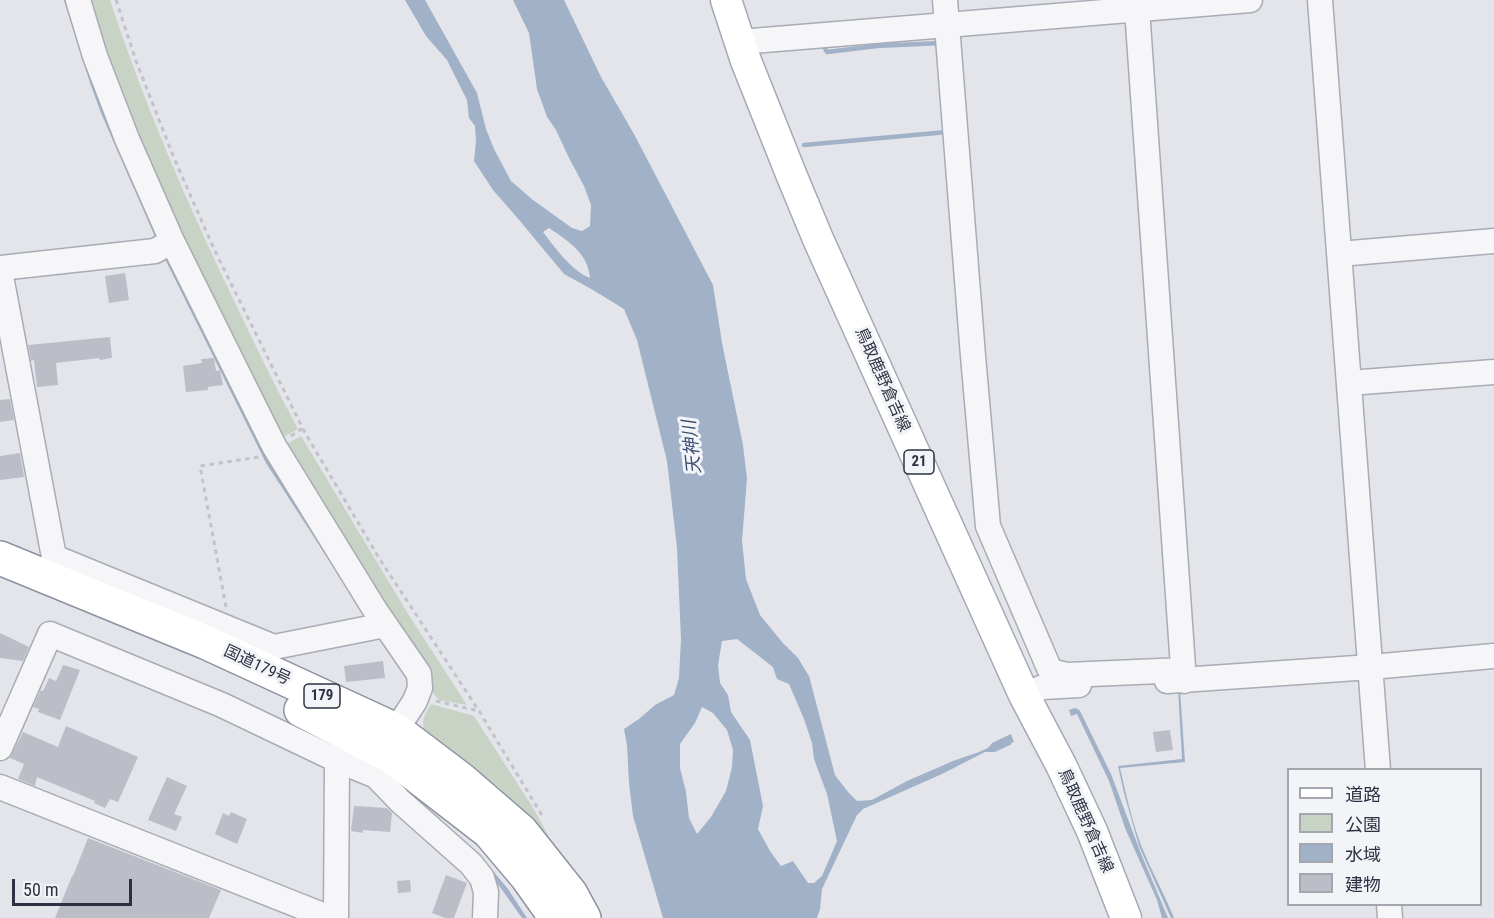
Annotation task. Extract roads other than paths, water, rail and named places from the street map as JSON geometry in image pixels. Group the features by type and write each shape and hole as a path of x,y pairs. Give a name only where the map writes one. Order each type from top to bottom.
{"highway":[{"name":"国道179号","path":"0,558 205,642 396,730 462,780 521,831 571,894 584,918"},
{"name":"国道179号","path":"0,583 263,692 392,757 489,832 527,877 556,918"}],"main road":[{"name":"鳥取鹿野倉吉線","path":"726,0 746,62 818,239 1024,695 1092,831 1126,918"}],"street":[{"path":"78,0 95,56 123,129 172,241 277,450 385,625 419,674 420,688 396,730"},
{"path":"945,0 988,526 1049,668 1054,672 1067,675 1184,675"},
{"path":"740,42 1250,0"},
{"path":"1320,0 1378,768"},
{"path":"1137,9 1184,675"},
{"path":"172,241 155,251 0,269 54,557 274,647 385,625"},
{"path":"1339,254 1494,241"},
{"path":"1349,383 1494,372"},
{"path":"0,748 50,634 222,705 376,776 400,801 471,864 482,878 486,892 485,918"},
{"path":"1024,695 1043,687 1184,675 1371,667 1494,656"},
{"path":"336,918 337,760"},
{"path":"0,787 330,918"}],"water":[{"path":"64,0 69,0 367,619 266,463 163,255 101,113"},
{"name":"天神川","path":"405,0 425,0 477,93 486,129 511,181 572,228 582,231 590,226 591,205 556,130 547,117 537,89 529,33 513,0 564,0 601,77 634,134 713,285 747,478 742,541 746,579 760,615 798,658 809,676 835,775 848,792 857,801 872,800 907,781 988,748 992,743 1011,734 1014,742 1012,744 995,752 985,752 863,809 857,815 822,889 817,918 663,918 633,816 624,729 655,705 674,695 679,678 681,639 677,548 667,461 637,340 624,309 564,274 493,190 474,161 475,126 469,118 467,100 447,60 426,36","holes":["549,228 576,248 585,261 590,278 570,265 558,252 543,232","737,639 773,667 777,679 789,684 804,719 812,743 814,759 827,794 837,841 822,876 814,883 808,883 793,861 781,866 758,829 763,806 750,740 731,712 728,695 720,683 718,665 722,641","702,707 713,713 727,730 733,750 732,767 726,791 711,817 697,834 689,818 680,768 680,744 695,723"]},
{"path":"1178,689 1180,689 1185,762 1120,768 1138,836 1174,918 1171,918 1139,846 1118,766 1182,759"},
{"path":"1075,708 1080,711 1111,774 1168,918 1162,918 1157,900 1125,828 1109,781 1077,714 1071,716 1069,710"},
{"path":"469,847 508,889 527,918 522,918 500,887 469,852"}],"waterway":[{"path":"820,46 823,45 827,52 877,46 940,43"},
{"path":"804,145 947,132"}]}
